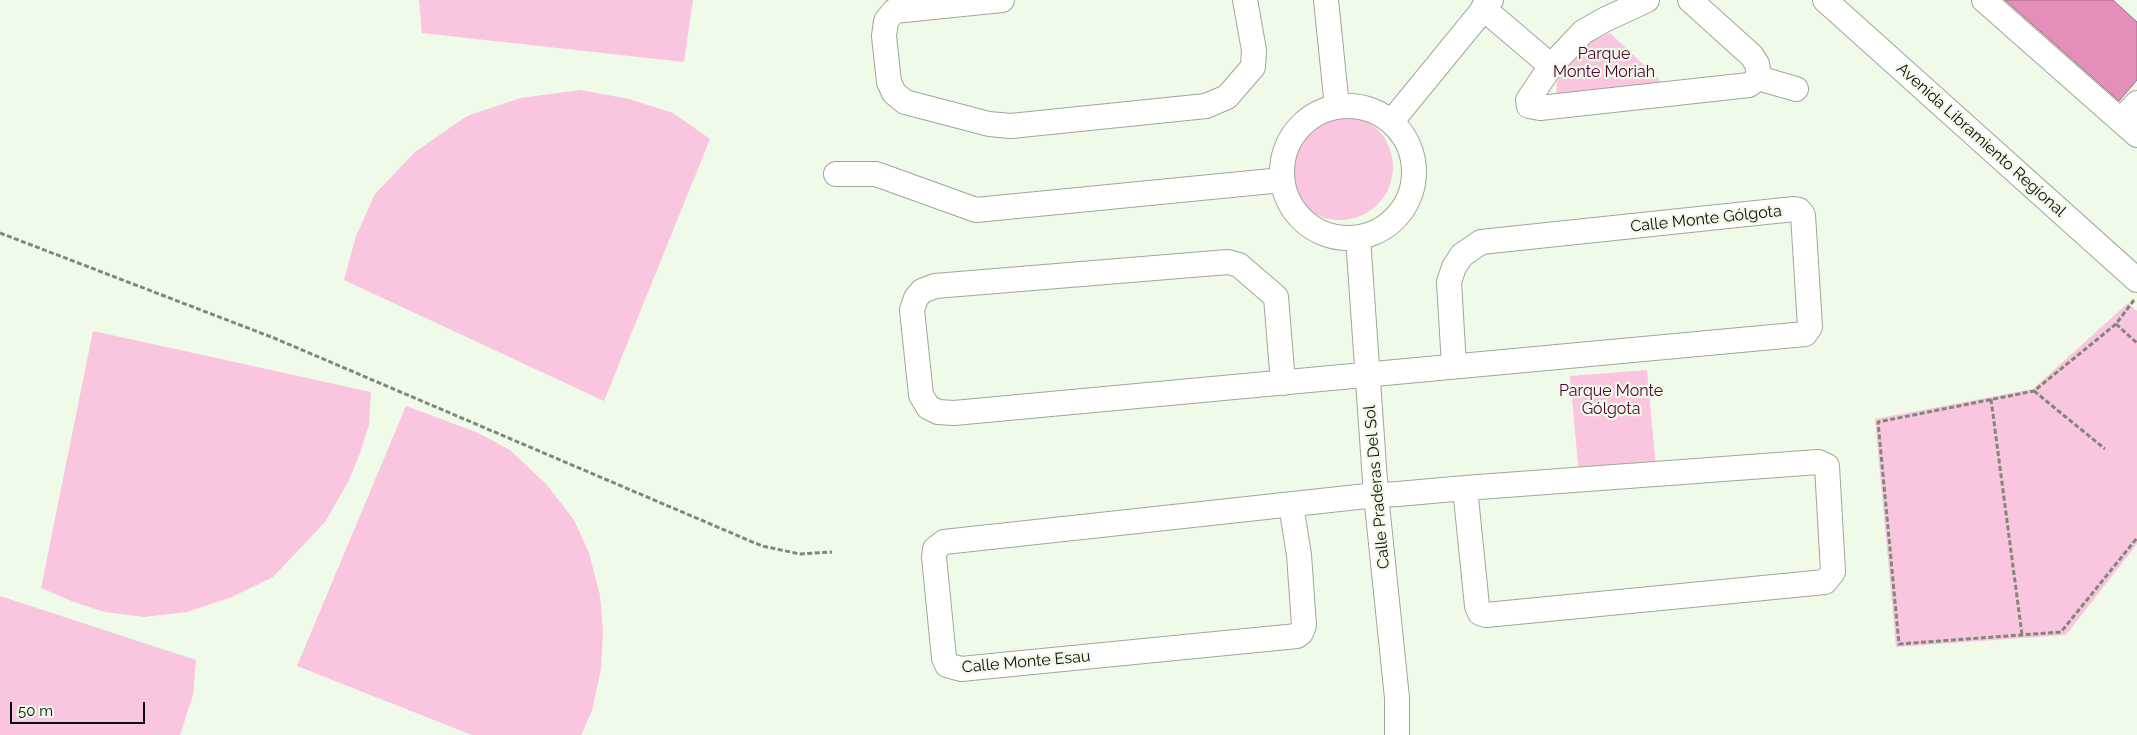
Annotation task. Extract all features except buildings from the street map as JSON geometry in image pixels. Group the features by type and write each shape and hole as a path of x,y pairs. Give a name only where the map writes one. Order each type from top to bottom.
{"street":[{"path":"1002,0 894,12 886,21 884,36 889,82 894,93 905,102 989,124 1011,126 1206,106 1228,97 1253,67 1254,50 1245,0"},
{"path":"1326,0 1338,107"},
{"path":"1647,0 1583,32 1551,66 1528,100 1529,106 1540,108 1749,85 1758,78"},
{"path":"1690,0 1752,56 1757,64 1758,78"},
{"name":"Avenida Libramiento Regional","path":"1825,0 2137,280"},
{"path":"1984,0 2129,128 2137,103"},
{"path":"1392,121 1487,4 1551,66"},
{"path":"1758,78 1796,89"},
{"path":"1351,105 1373,110 1392,121 1406,138 1414,159 1415,181 1409,201 1396,219 1378,232 1358,238 1336,238 1315,230 1298,216 1286,198 1282,180 1284,154 1293,134 1309,118 1329,108 1351,105"},
{"path":"836,174 876,174 976,210 1282,180"},
{"name":"Calle Monte Gólgota","path":"1284,383 1276,297 1239,265 1228,262 935,286 922,291 916,298 912,310 921,395 928,407 938,412 954,413 1284,383 1805,334 1810,327 1803,215 1799,210 1794,209 1481,242 1462,255 1454,267 1449,282 1454,366"},
{"name":"Calle Praderas Del Sol","path":"1358,238 1376,495 1394,655 1397,735"},
{"name":"Calle Monte Esau","path":"1291,505 1299,555 1304,625 1301,633 1297,636 960,669 947,665 944,658 934,557 935,549 944,542 1376,495 1465,488 1823,462 1827,466 1833,572 1824,582 1486,615 1480,613 1477,606 1465,488"}],"path":[{"path":"0,233 274,338 762,546 800,554 832,552"},
{"path":"2137,298 2116,324 2034,391 1878,422 1899,644 2061,632 2137,538"},
{"path":"2116,324 2137,343"},
{"path":"2034,391 2105,449"},
{"path":"1991,399 2022,635"}],"green space":[{"path":"419,0 693,0 684,62 422,33"},
{"name":"Parque Monte Moriah","path":"1610,33 1664,84 1556,96 1557,82 1566,64 1585,43"},
{"path":"580,90 629,99 673,113 710,139 604,401 344,280 356,236 375,194 415,152 467,116 521,98"},
{"path":"1340,114 1360,118 1377,130 1389,147 1393,167 1389,187 1377,204 1360,216 1340,220 1320,216 1303,204 1291,187 1287,167 1291,147 1303,130 1320,118"},
{"path":"2128,303 2137,311 2137,544 2066,635 1896,647 1875,419 2033,389"},
{"path":"93,331 371,392 369,425 348,482 325,522 273,577 232,597 187,612 144,617 105,612 74,602 41,588"},
{"name":"Parque Monte Gólgota","path":"1647,370 1657,480 1580,486 1570,376"},
{"path":"406,406 476,432 510,450 547,485 574,520 589,553 600,595 603,633 601,669 592,711 581,735 472,735 297,666"},
{"path":"0,596 196,660 193,695 180,735 0,735"}],"shaded area":[{"path":"2005,0 2113,0 2137,22 2137,80 2119,101"}]}
